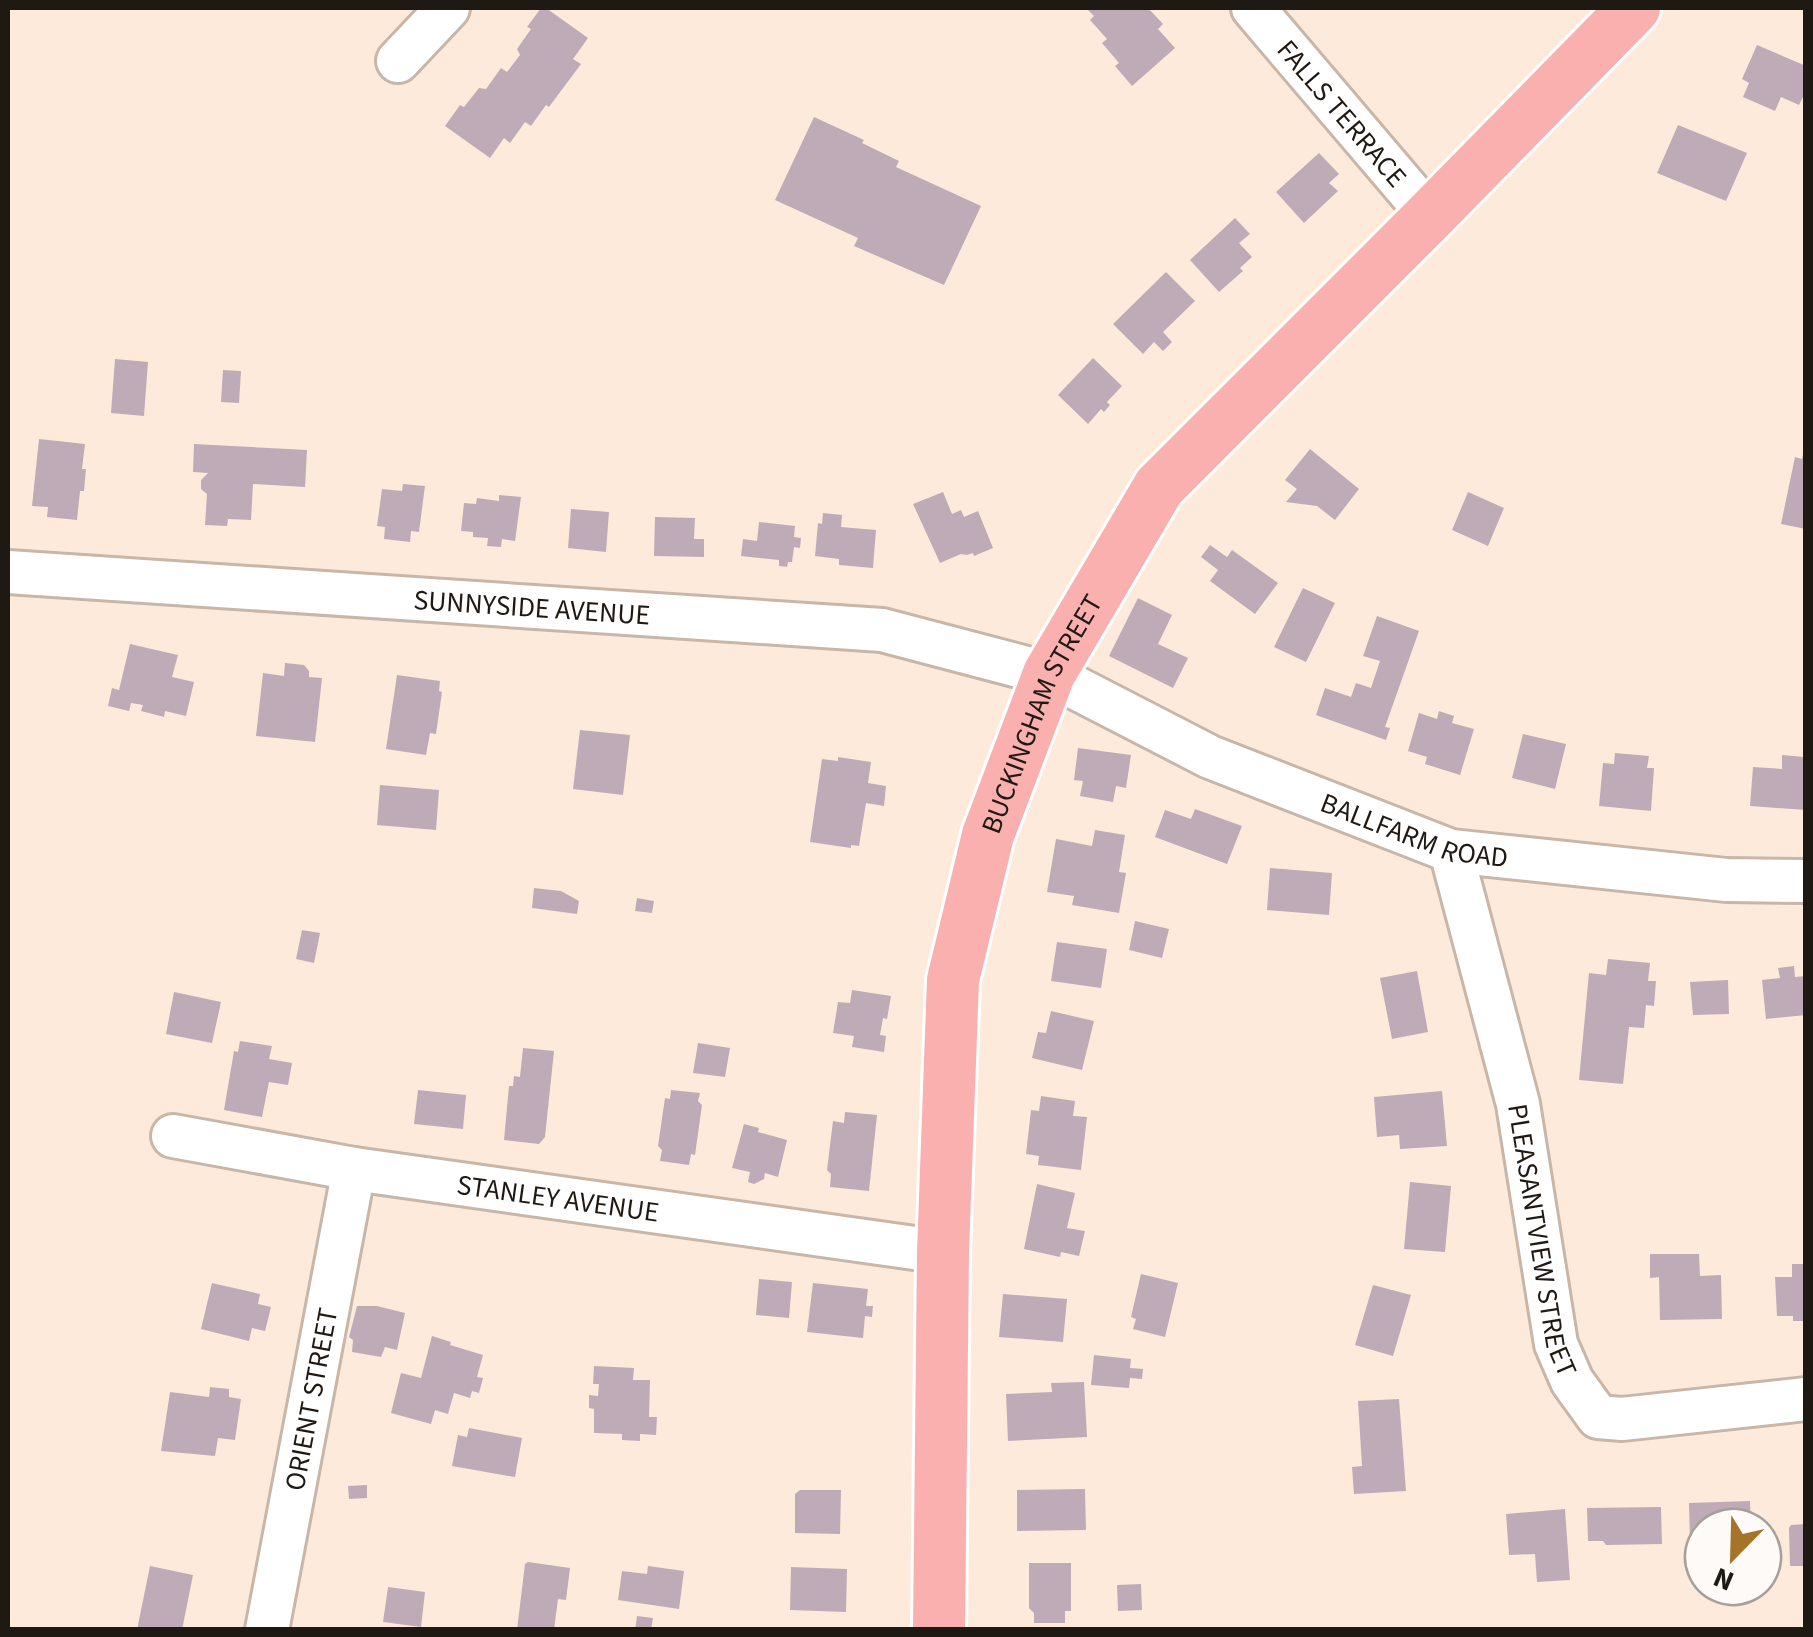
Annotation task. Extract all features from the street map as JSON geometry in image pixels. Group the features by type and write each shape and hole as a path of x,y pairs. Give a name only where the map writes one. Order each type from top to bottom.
{"main road":[{"name":"BUCKINGHAM STREET","path":"939,1630 942,1252 953,980 988,835 1048,674 1159,487 1634,8"}],"street":[{"path":"398,61 448,8"},
{"name":"FALLS TERRACE","path":"1253,8 1430,216"},
{"name":"SUNNYSIDE AVENUE","path":"8,572 882,630 1048,674"},
{"name":"BALLFARM ROAD","path":"1048,674 1210,757 1452,850 1726,880 1806,881"},
{"name":"PLEASANTVIEW STREET","path":"1452,850 1518,1104 1556,1344 1572,1381 1598,1417 1622,1418 1806,1399"},
{"name":"STANLEY AVENUE","path":"173,1136 354,1169 942,1252"},
{"name":"ORIENT STREET","path":"267,1630 354,1169"}],"building":[{"path":"541,8 588,38 573,59 581,64 531,126 525,122 510,143 504,138 490,158 445,126 460,105 464,107 479,88 486,89 501,68 507,72 520,55 517,49"},
{"path":"1086,8 1148,8 1163,24 1158,29 1175,48 1132,86 1115,66 1119,63 1102,43 1107,39 1090,20 1094,16"},
{"path":"1757,45 1806,66 1806,91 1799,105 1781,97 1775,111 1743,97 1749,83 1742,79"},
{"path":"814,117 899,161 896,167 981,206 944,285 854,246 858,238 775,200"},
{"path":"1678,125 1747,153 1726,201 1657,173"},
{"path":"1319,153 1339,174 1329,183 1338,191 1304,223 1276,192"},
{"path":"1235,218 1250,234 1239,243 1252,257 1240,268 1243,271 1219,292 1190,260"},
{"path":"1166,272 1195,301 1163,332 1172,342 1163,351 1154,342 1143,354 1113,324"},
{"path":"1093,358 1122,386 1107,402 1110,405 1104,412 1101,409 1088,424 1058,395"},
{"path":"115,359 148,362 144,416 111,413"},
{"path":"223,370 241,371 239,403 221,402"},
{"path":"39,439 85,444 84,491 80,491 77,520 47,517 48,507 32,506"},
{"path":"194,444 307,450 305,487 253,484 251,520 228,519 227,526 205,525 207,494 201,489 201,480 208,473 193,472"},
{"path":"1310,449 1359,489 1335,520 1317,506 1286,502 1297,489 1285,480"},
{"path":"1804,450 1806,529 1781,524 1795,457 1802,459"},
{"path":"403,484 425,486 419,532 411,531 410,542 384,539 385,527 377,526 382,489 402,491"},
{"path":"943,492 952,514 961,510 964,517 978,511 993,548 940,563 913,504"},
{"path":"1468,492 1504,508 1488,546 1452,530"},
{"path":"499,495 521,497 515,541 502,539 501,547 487,546 488,538 461,531 464,503 476,504 477,498 499,501"},
{"path":"571,509 609,512 606,552 568,548"},
{"path":"823,513 842,515 841,527 876,530 873,568 839,565 839,559 815,556 818,523 822,524"},
{"path":"655,517 695,518 694,539 704,539 704,557 654,556"},
{"path":"759,522 795,526 794,537 801,538 800,548 794,547 792,562 787,567 779,566 779,560 741,556 743,539 757,541"},
{"path":"1210,545 1227,557 1232,550 1278,583 1255,614 1210,581 1218,570 1201,557"},
{"path":"1303,588 1335,603 1306,662 1274,647"},
{"path":"1138,598 1172,615 1158,644 1188,658 1173,688 1109,656"},
{"path":"1377,616 1419,631 1385,727 1390,728 1386,740 1316,715 1325,688 1351,697 1356,683 1371,688 1380,661 1363,656"},
{"path":"130,644 178,655 172,677 194,682 186,716 165,711 164,717 141,711 143,705 131,703 129,711 108,706 112,688 119,690"},
{"path":"285,663 304,665 309,677 322,678 315,742 256,736 263,673 284,676"},
{"path":"397,675 440,681 436,734 430,733 426,755 386,749"},
{"path":"1439,711 1454,716 1452,723 1474,729 1460,775 1425,764 1427,757 1408,751 1419,713 1437,719"},
{"path":"580,730 630,735 623,795 573,789"},
{"path":"1523,734 1566,744 1555,789 1512,778"},
{"path":"1078,748 1131,755 1126,788 1116,786 1113,802 1080,796 1083,781 1074,780"},
{"path":"1615,753 1649,756 1647,768 1654,768 1651,811 1599,806 1603,763 1614,764"},
{"path":"1782,755 1804,757 1806,810 1750,806 1753,767 1782,769"},
{"path":"838,757 871,762 868,783 886,786 884,806 866,803 859,846 851,848 810,842 822,759 838,761"},
{"path":"380,785 439,790 436,830 377,825"},
{"path":"1195,809 1242,826 1227,864 1155,837 1165,810 1191,819"},
{"path":"1095,830 1125,835 1119,872 1126,873 1119,913 1072,905 1074,896 1047,892 1056,839 1092,846"},
{"path":"1270,868 1332,873 1329,915 1267,910"},
{"path":"534,888 561,891 579,901 577,914 532,908"},
{"path":"637,898 654,901 652,913 635,911"},
{"path":"1135,921 1169,929 1162,958 1129,950"},
{"path":"302,930 320,933 314,963 296,959"},
{"path":"1057,942 1107,949 1101,988 1051,981"},
{"path":"1608,959 1650,963 1648,981 1656,981 1654,1006 1646,1005 1644,1028 1629,1027 1623,1084 1579,1080 1589,973 1606,975"},
{"path":"1794,966 1795,977 1806,976 1806,1015 1766,1019 1762,980 1780,978 1778,968"},
{"path":"1417,971 1428,1032 1392,1039 1380,978"},
{"path":"1728,980 1729,1014 1693,1015 1690,982"},
{"path":"852,990 891,996 880,1035 886,1036 884,1052 852,1047 854,1036 833,1033 838,1002 850,1003"},
{"path":"174,992 221,1002 212,1043 166,1034"},
{"path":"1051,1011 1094,1021 1082,1070 1032,1058 1038,1032 1046,1033"},
{"path":"240,1041 272,1046 269,1059 292,1063 288,1085 269,1082 262,1117 224,1110 234,1051 238,1052"},
{"path":"698,1043 730,1048 725,1077 693,1073"},
{"path":"523,1048 554,1051 545,1137 539,1144 504,1140 509,1086 513,1086 514,1076 520,1077"},
{"path":"418,1090 466,1095 463,1129 414,1124"},
{"path":"671,1090 700,1093 695,1155 691,1154 689,1165 660,1161 662,1150 658,1146 665,1098 670,1099"},
{"path":"1442,1091 1447,1146 1400,1149 1399,1135 1377,1137 1374,1097"},
{"path":"1041,1096 1075,1101 1073,1116 1087,1117 1081,1170 1038,1165 1039,1156 1026,1154 1031,1110 1039,1111"},
{"path":"845,1112 877,1115 869,1191 830,1187 831,1174 827,1170 833,1121 844,1123"},
{"path":"744,1124 787,1140 778,1177 765,1173 764,1179 754,1184 748,1182 750,1172 732,1168"},
{"path":"1410,1182 1451,1186 1445,1252 1404,1249"},
{"path":"1037,1184 1075,1193 1067,1228 1085,1231 1079,1256 1061,1252 1060,1257 1024,1249"},
{"path":"1650,1254 1699,1254 1700,1276 1721,1275 1722,1319 1660,1320 1659,1277 1650,1278"},
{"path":"1792,1264 1806,1264 1806,1321 1777,1316 1775,1277 1792,1277"},
{"path":"1141,1274 1178,1283 1165,1337 1133,1329 1136,1319 1131,1317"},
{"path":"759,1279 792,1282 789,1318 756,1315"},
{"path":"212,1283 260,1294 258,1304 271,1307 265,1331 252,1328 249,1341 201,1329"},
{"path":"813,1283 868,1289 866,1306 873,1306 872,1317 865,1316 863,1338 807,1332"},
{"path":"1373,1285 1411,1295 1393,1356 1355,1345"},
{"path":"1003,1294 1067,1299 1063,1342 999,1337"},
{"path":"357,1306 405,1313 397,1350 385,1347 381,1357 352,1352 353,1340 349,1337"},
{"path":"432,1336 483,1355 477,1377 483,1378 479,1393 472,1391 470,1398 454,1393 448,1414 435,1410 431,1424 391,1413 401,1373 421,1378"},
{"path":"1094,1355 1131,1359 1130,1368 1143,1369 1142,1379 1130,1378 1129,1388 1091,1385"},
{"path":"594,1366 634,1368 633,1380 650,1380 649,1417 657,1417 656,1435 640,1434 640,1441 622,1440 622,1434 594,1433 594,1409 589,1408 589,1395 598,1396 599,1384 593,1384"},
{"path":"1084,1382 1087,1437 1008,1441 1006,1394 1052,1392 1051,1383"},
{"path":"210,1387 229,1389 229,1397 241,1399 235,1440 218,1438 215,1456 161,1451 170,1392 209,1397"},
{"path":"1399,1399 1406,1491 1354,1494 1352,1467 1362,1466 1358,1401"},
{"path":"469,1428 522,1438 515,1477 452,1466 458,1435 467,1437"},
{"path":"367,1485 367,1498 349,1499 348,1486"},
{"path":"1085,1489 1086,1530 1017,1531 1017,1490"},
{"path":"800,1490 841,1490 840,1534 795,1533 795,1494"},
{"path":"1750,1501 1750,1507 1689,1507 1689,1503"},
{"path":"1661,1507 1662,1544 1606,1545 1603,1541 1588,1541 1587,1508"},
{"path":"1565,1509 1570,1580 1537,1582 1535,1554 1509,1555 1506,1514"},
{"path":"1806,1524 1806,1566 1790,1566 1789,1528"},
{"path":"528,1562 570,1568 566,1600 558,1599 554,1630 517,1630"},
{"path":"1029,1563 1071,1563 1071,1611 1065,1611 1065,1623 1034,1623 1034,1613 1029,1608"},
{"path":"150,1566 193,1575 182,1630 137,1630"},
{"path":"648,1566 684,1571 679,1609 618,1600 622,1571 647,1574"},
{"path":"791,1567 847,1569 846,1612 790,1610"},
{"path":"1141,1584 1142,1610 1118,1611 1117,1585"},
{"path":"388,1587 425,1592 421,1627 383,1622"},
{"path":"637,1616 653,1618 651,1630 635,1630"}]}
